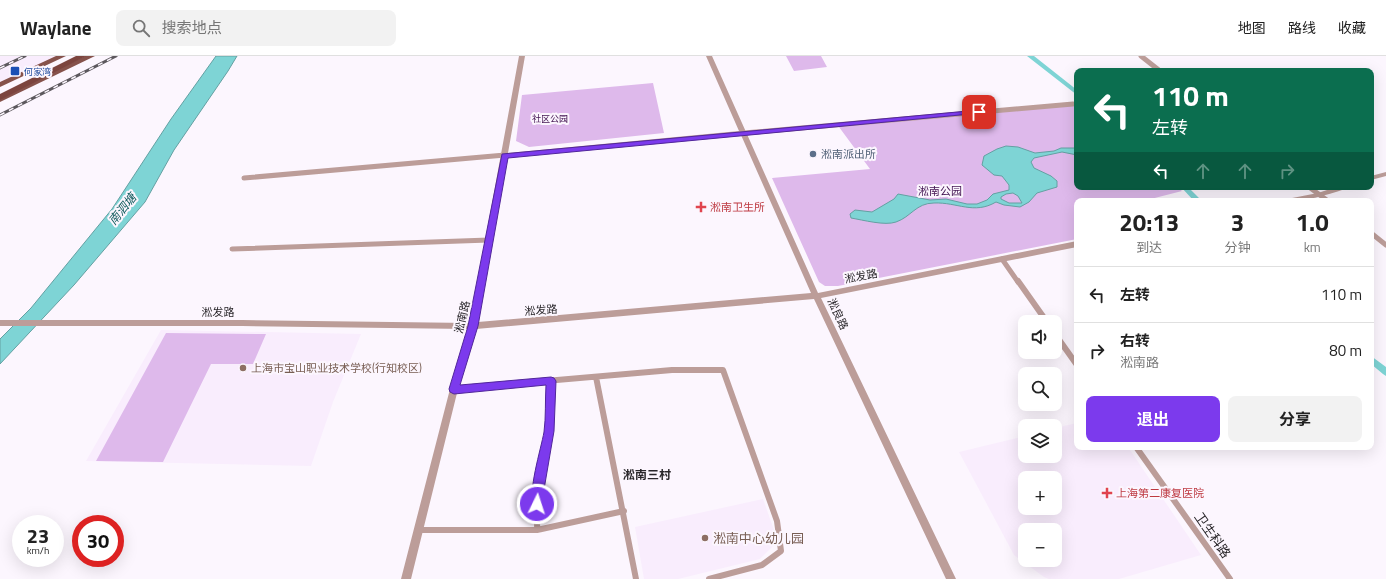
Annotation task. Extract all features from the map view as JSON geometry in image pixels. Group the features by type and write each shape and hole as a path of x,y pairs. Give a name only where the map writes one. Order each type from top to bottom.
{"highway":[{"path":"0,89 69,56"},
{"path":"0,97 82,56"}],"main road":[{"path":"0,86 62,56"},
{"path":"0,100 91,56"}],"street":[{"name":"淞南路","path":"406,579 454,389 473,326 522,56"},
{"name":"淞良路","path":"709,56 816,296 951,579"},
{"path":"1141,56 1156,68"},
{"path":"244,178 1073,104"},
{"path":"1374,177 1386,174"},
{"path":"1313,190 1324,198"},
{"path":"1301,198 1333,190"},
{"path":"1374,235 1386,244"},
{"path":"232,249 489,240"},
{"name":"淞发路","path":"1,324 473,326 816,296 1074,245"},
{"path":"1002,259 1042,315"},
{"path":"1062,344 1074,361"},
{"path":"454,389 672,370 723,370 777,520 781,551 762,565 709,579"},
{"path":"596,377 624,511 636,579"},
{"path":"537,530 538,491 549,431 551,381"},
{"name":"卫生科路","path":"1138,450 1230,579"},
{"path":"418,530 537,530 624,511"}],"shaded area":[{"name":"何家湾","path":"0,56 63,56 0,86"},
{"name":"上海市宝山职业技术学校(行知校区)","path":"161,330 361,334 333,402 311,466 86,461"},
{"name":"上海第二康复医院","path":"1074,424 1074,450 1130,450 1201,555 1119,579 1049,579 1044,577 1030,567 1062,567 1062,523 1018,523 1018,558 1014,555 959,452 1018,438 1018,463 1062,463 1062,426"},
{"name":"淞南中心幼儿园","path":"763,499 774,530 773,546 760,559 678,579 644,579 635,527"}],"green space":[{"path":"786,56 821,56 827,67 794,71"},
{"name":"社区公园","path":"653,83 664,133 529,147 516,141 522,95"},
{"name":"淞南公园","path":"1074,105 1074,190 1182,191 1155,198 1074,198 1074,240 838,286 825,286 819,282 772,178 870,169 839,127"},
{"path":"166,333 266,334 253,364 211,364 163,462 96,461"}],"water":[{"name":"南泗塘","path":"216,56 237,56 174,150 145,202 74,285 0,364 0,339 31,308 112,209 171,119"},
{"path":"1006,146 1018,147 1035,153 1054,151 1061,148 1074,148 1074,154 1062,152 1034,158 1031,162 1034,168 1051,176 1057,181 1057,187 1037,193 1029,202 1020,207 1004,205 996,202 980,208 934,203 923,205 901,220 891,223 851,218 850,214 855,210 872,212 894,199 898,194 930,200 946,199 967,204 977,204 987,200 993,194 1009,190 1009,185 1002,176 994,175 982,165 984,156","holes":["1013,193 1018,196 1022,203 1009,203 1001,199 1001,197 1006,194"]}],"waterway":[{"path":"1030,56 1074,91"},
{"path":"1187,190 1195,198"},
{"path":"1374,362 1386,372"}],"railway":[{"path":"0,68 25,56"},
{"path":"0,115 116,56"}],"place":[{"name":"何家湾","path":"15,71"},
{"name":"淞南派出所","path":"813,154"},
{"name":"淞南卫生所","path":"701,207"},
{"name":"上海市宝山职业技术学校(行知校区)","path":"243,368"},
{"name":"上海第二康复医院","path":"1107,493"},
{"name":"淞南中心幼儿园","path":"705,538"}],"district":[{"name":"淞南三村","path":"647,474"}],"route":[{"path":"537,504 549,431 551,381 454,389 473,326 505,155 979,112"}]}
